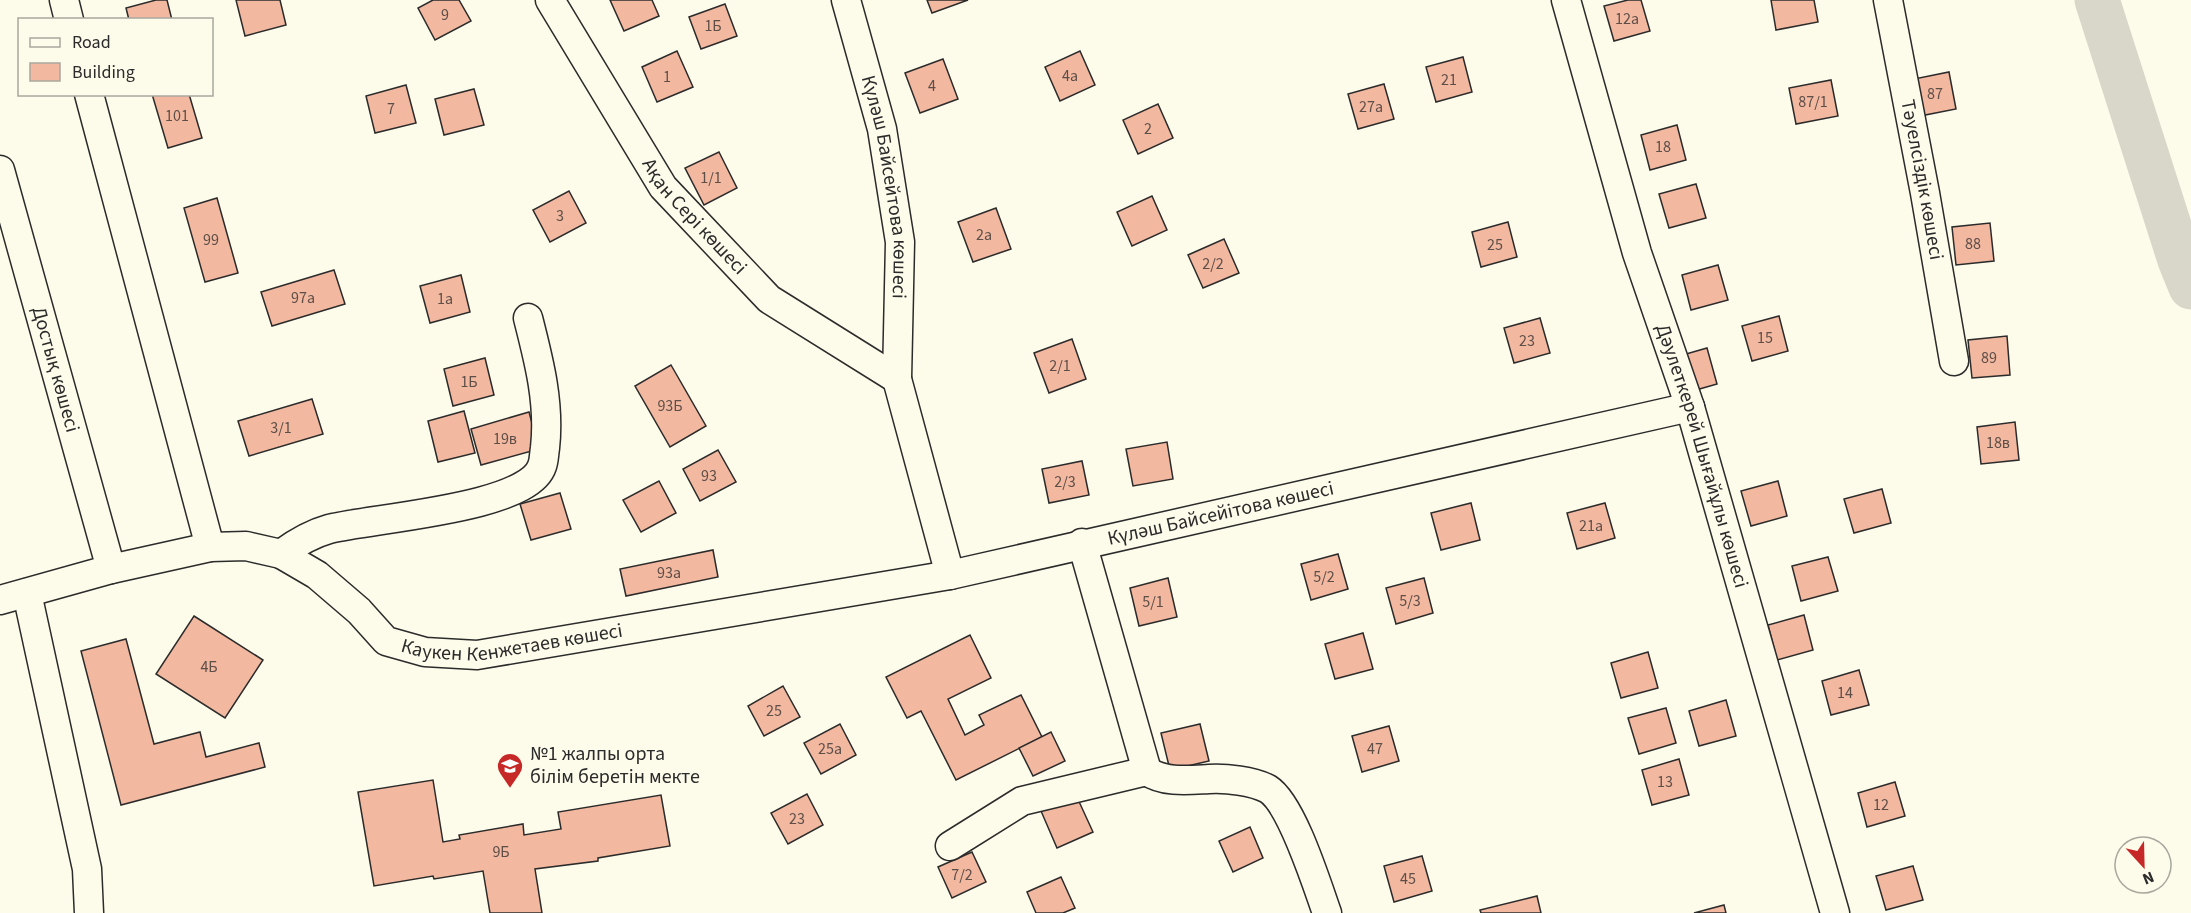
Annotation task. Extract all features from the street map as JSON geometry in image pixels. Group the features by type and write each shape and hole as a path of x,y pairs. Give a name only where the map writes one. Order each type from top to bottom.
{"street":[{"path":"64,0 68,18"},
{"name":"Ақан Сері көшесі","path":"550,0 663,187 769,299 897,379"},
{"name":"Күләш Байсейтова көшесі","path":"846,0 882,129 900,242 897,379"},
{"name":"Дәулеткерей Шығайұлы көшесі","path":"1566,0 1637,253 1690,406 1834,913"},
{"name":"Тәуелсіздік көшесі","path":"1888,0 1954,361"},
{"path":"90,96 210,547"},
{"name":"Достық көшесі","path":"0,170 111,569"},
{"path":"281,554 318,532 479,503 518,489 535,478 542,466 546,437 545,402 543,376 528,318"},
{"path":"897,379 950,575"},
{"name":"Күләш Байсейітова көшесі","path":"950,575 1082,543 1690,406"},
{"path":"1082,543 1147,771 1156,777 1187,780 1230,778 1268,789 1284,806 1328,913"},
{"name":"Каукен Кенжетаев көшесі","path":"0,600 111,569 210,547 246,546 281,554 317,575 359,610 386,641 424,652 477,655 950,575"},
{"path":"27,593 87,869 89,913"},
{"path":"950,846 1022,801 1147,771"}],"building":[{"path":"156,0 167,0 172,18 128,18 126,8"},
{"path":"236,0 280,0 286,25 245,36"},
{"path":"433,0 459,0 471,21 435,40 418,8"},
{"path":"610,0 652,0 659,16 624,31"},
{"path":"927,0 968,0 932,13"},
{"path":"1628,0 1641,0 1650,31 1614,41 1604,6"},
{"path":"1771,0 1814,0 1818,22 1776,30"},
{"path":"725,4 737,36 701,49 689,17"},
{"path":"677,51 693,87 657,102 642,67"},
{"path":"1080,51 1095,85 1060,101 1045,67"},
{"path":"1463,57 1472,92 1436,102 1426,67"},
{"path":"943,59 958,99 920,113 905,73"},
{"path":"1949,72 1956,109 1920,116 1914,79"},
{"path":"1831,80 1838,116 1796,124 1789,88"},
{"path":"1384,84 1394,119 1358,129 1348,94"},
{"path":"406,85 416,123 375,133 366,96"},
{"path":"474,89 484,125 444,135 435,99"},
{"path":"153,96 190,96 202,138 168,148"},
{"path":"1158,104 1173,138 1138,154 1123,120"},
{"path":"1677,125 1686,160 1650,170 1641,135"},
{"path":"719,152 737,188 704,205 685,168"},
{"path":"1696,184 1706,218 1669,228 1659,194"},
{"path":"569,191 586,223 550,242 533,210"},
{"path":"1152,196 1167,230 1132,246 1117,212"},
{"path":"217,198 238,273 205,282 184,208"},
{"path":"996,208 1011,249 973,262 958,222"},
{"path":"1508,222 1517,257 1481,267 1472,232"},
{"path":"1990,223 1994,261 1956,265 1952,227"},
{"path":"1224,239 1239,273 1203,288 1188,255"},
{"path":"1718,265 1728,300 1691,310 1682,275"},
{"path":"334,270 345,304 272,326 261,292"},
{"path":"461,275 470,312 430,323 420,286"},
{"path":"1779,316 1788,351 1752,361 1742,326"},
{"path":"1540,318 1550,353 1514,363 1504,328"},
{"path":"2007,336 2010,375 1972,378 1968,340"},
{"path":"1072,339 1086,379 1049,393 1034,353"},
{"path":"1707,348 1717,384 1696,390 1686,354"},
{"path":"485,358 494,395 453,406 444,369"},
{"path":"671,365 706,426 670,447 635,386"},
{"path":"312,399 323,434 249,456 238,421"},
{"path":"464,411 475,453 438,462 428,421"},
{"path":"529,412 539,449 481,465 471,429"},
{"path":"2015,422 2019,460 1981,464 1977,427"},
{"path":"1167,442 1173,479 1133,486 1126,449"},
{"path":"718,450 736,482 700,501 683,469"},
{"path":"1082,461 1089,495 1049,503 1042,469"},
{"path":"659,481 676,513 641,532 623,500"},
{"path":"1778,481 1787,516 1751,526 1741,491"},
{"path":"1882,489 1891,523 1854,533 1844,499"},
{"path":"560,493 571,529 531,540 520,504"},
{"path":"1471,503 1480,540 1441,550 1431,513"},
{"path":"1605,503 1615,538 1577,549 1567,513"},
{"path":"713,550 718,577 626,596 620,569"},
{"path":"1338,554 1348,589 1311,600 1301,564"},
{"path":"1828,557 1838,591 1801,601 1792,566"},
{"path":"1168,578 1177,617 1139,626 1130,588"},
{"path":"1424,578 1433,613 1396,624 1386,588"},
{"path":"1804,615 1813,650 1777,660 1768,625"},
{"path":"194,616 263,660 225,718 156,674"},
{"path":"1363,633 1373,669 1335,679 1325,644"},
{"path":"970,635 991,678 948,699 965,735 984,725 979,715 1021,695 1042,737 956,780 921,711 907,718 886,677"},
{"path":"126,639 154,744 200,732 206,757 259,743 265,767 121,805 81,651"},
{"path":"1648,652 1658,688 1621,698 1611,663"},
{"path":"1859,670 1869,705 1831,715 1822,681"},
{"path":"783,686 800,717 764,736 748,706"},
{"path":"1726,700 1736,736 1699,746 1689,711"},
{"path":"1666,708 1676,743 1639,754 1628,718"},
{"path":"840,724 856,755 821,774 804,743"},
{"path":"1200,724 1209,761 1170,770 1161,733"},
{"path":"1389,726 1399,761 1362,772 1352,736"},
{"path":"1051,732 1065,761 1033,776 1019,748"},
{"path":"1679,759 1689,795 1652,805 1642,770"},
{"path":"433,780 443,842 460,839 459,835 523,824 524,835 561,829 558,812 661,795 670,846 598,858 598,861 535,869 542,913 490,913 483,871 434,879 433,876 374,886 358,792"},
{"path":"1895,782 1905,816 1867,827 1858,793"},
{"path":"807,794 823,825 788,844 771,813"},
{"path":"1076,795 1093,832 1057,848 1041,811"},
{"path":"1250,827 1263,858 1233,872 1219,841"},
{"path":"972,852 986,882 952,898 938,867"},
{"path":"1422,856 1432,891 1394,902 1384,866"},
{"path":"1913,866 1923,900 1886,910 1876,876"},
{"path":"1061,877 1075,908 1063,913 1036,913 1027,892"},
{"path":"1537,896 1541,913 1481,913 1480,910"},
{"path":"1724,905 1726,913 1694,913"}],"waterway":[{"path":"2097,0 2180,260 2191,287"}],"place":[{"name":"№1 жалпы орта білім беретін мекте","path":"510,789"}]}
